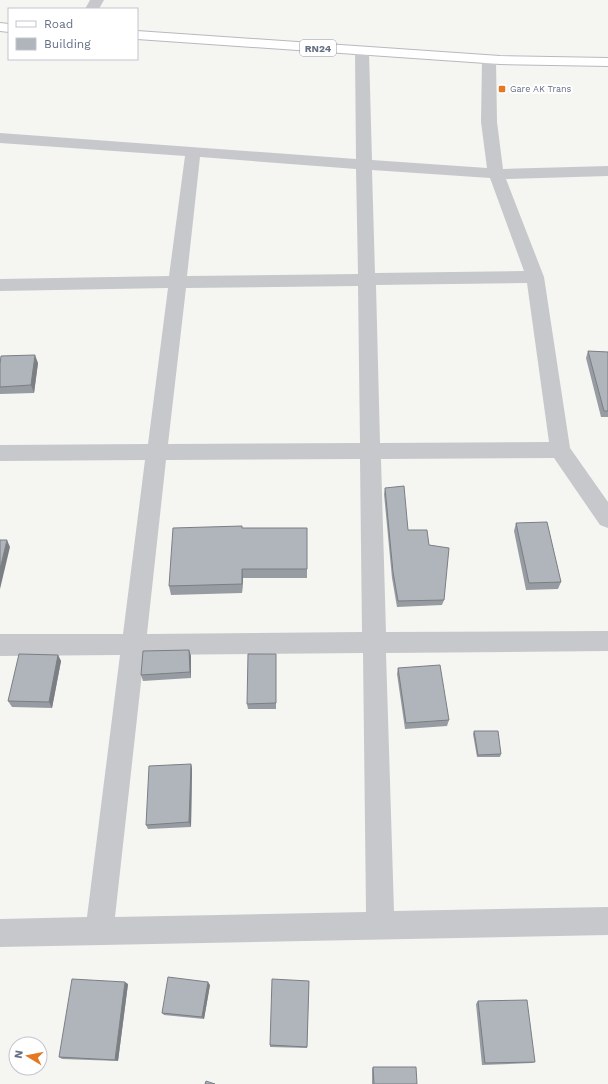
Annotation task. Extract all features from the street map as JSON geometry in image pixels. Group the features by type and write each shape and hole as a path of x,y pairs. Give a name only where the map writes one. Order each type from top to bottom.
{"main road":[{"name":"RN24","path":"138,35 489,60 608,62"}],"street":[{"path":"362,52 380,925"},
{"path":"489,60 489,122 496,174 535,277 560,450 608,519"},
{"path":"0,138 496,174 608,171"},
{"path":"99,931 193,152"},
{"path":"0,285 535,277"},
{"path":"0,453 560,450"},
{"path":"0,646 608,641"},
{"path":"0,932 608,921"}],"building":[{"path":"588,351 608,352 608,411 604,411"},
{"path":"35,355 31,385 0,387 1,356"},
{"path":"404,486 408,530 427,530 429,545 449,548 444,600 398,601 393,572 385,488"},
{"path":"547,522 561,582 529,583 516,523"},
{"path":"242,526 242,528 307,528 307,569 242,569 242,584 169,586 173,528"},
{"path":"0,540 7,540 0,569"},
{"path":"189,650 190,672 141,675 143,651"},
{"path":"19,654 58,655 49,702 8,701"},
{"path":"248,654 276,654 276,703 247,704"},
{"path":"440,665 449,720 406,723 398,668"},
{"path":"474,731 498,731 501,754 478,755"},
{"path":"191,764 189,822 146,825 149,766"},
{"path":"168,977 208,982 202,1017 162,1013"},
{"path":"72,979 125,982 115,1060 59,1057"},
{"path":"272,979 309,981 307,1047 270,1045"},
{"path":"527,1000 535,1062 485,1063 478,1001"},
{"path":"373,1067 416,1067 417,1084 374,1084"},
{"path":"206,1081 215,1084 205,1084"}],"place":[{"name":"Gare AK Trans","path":"502,89"}]}
